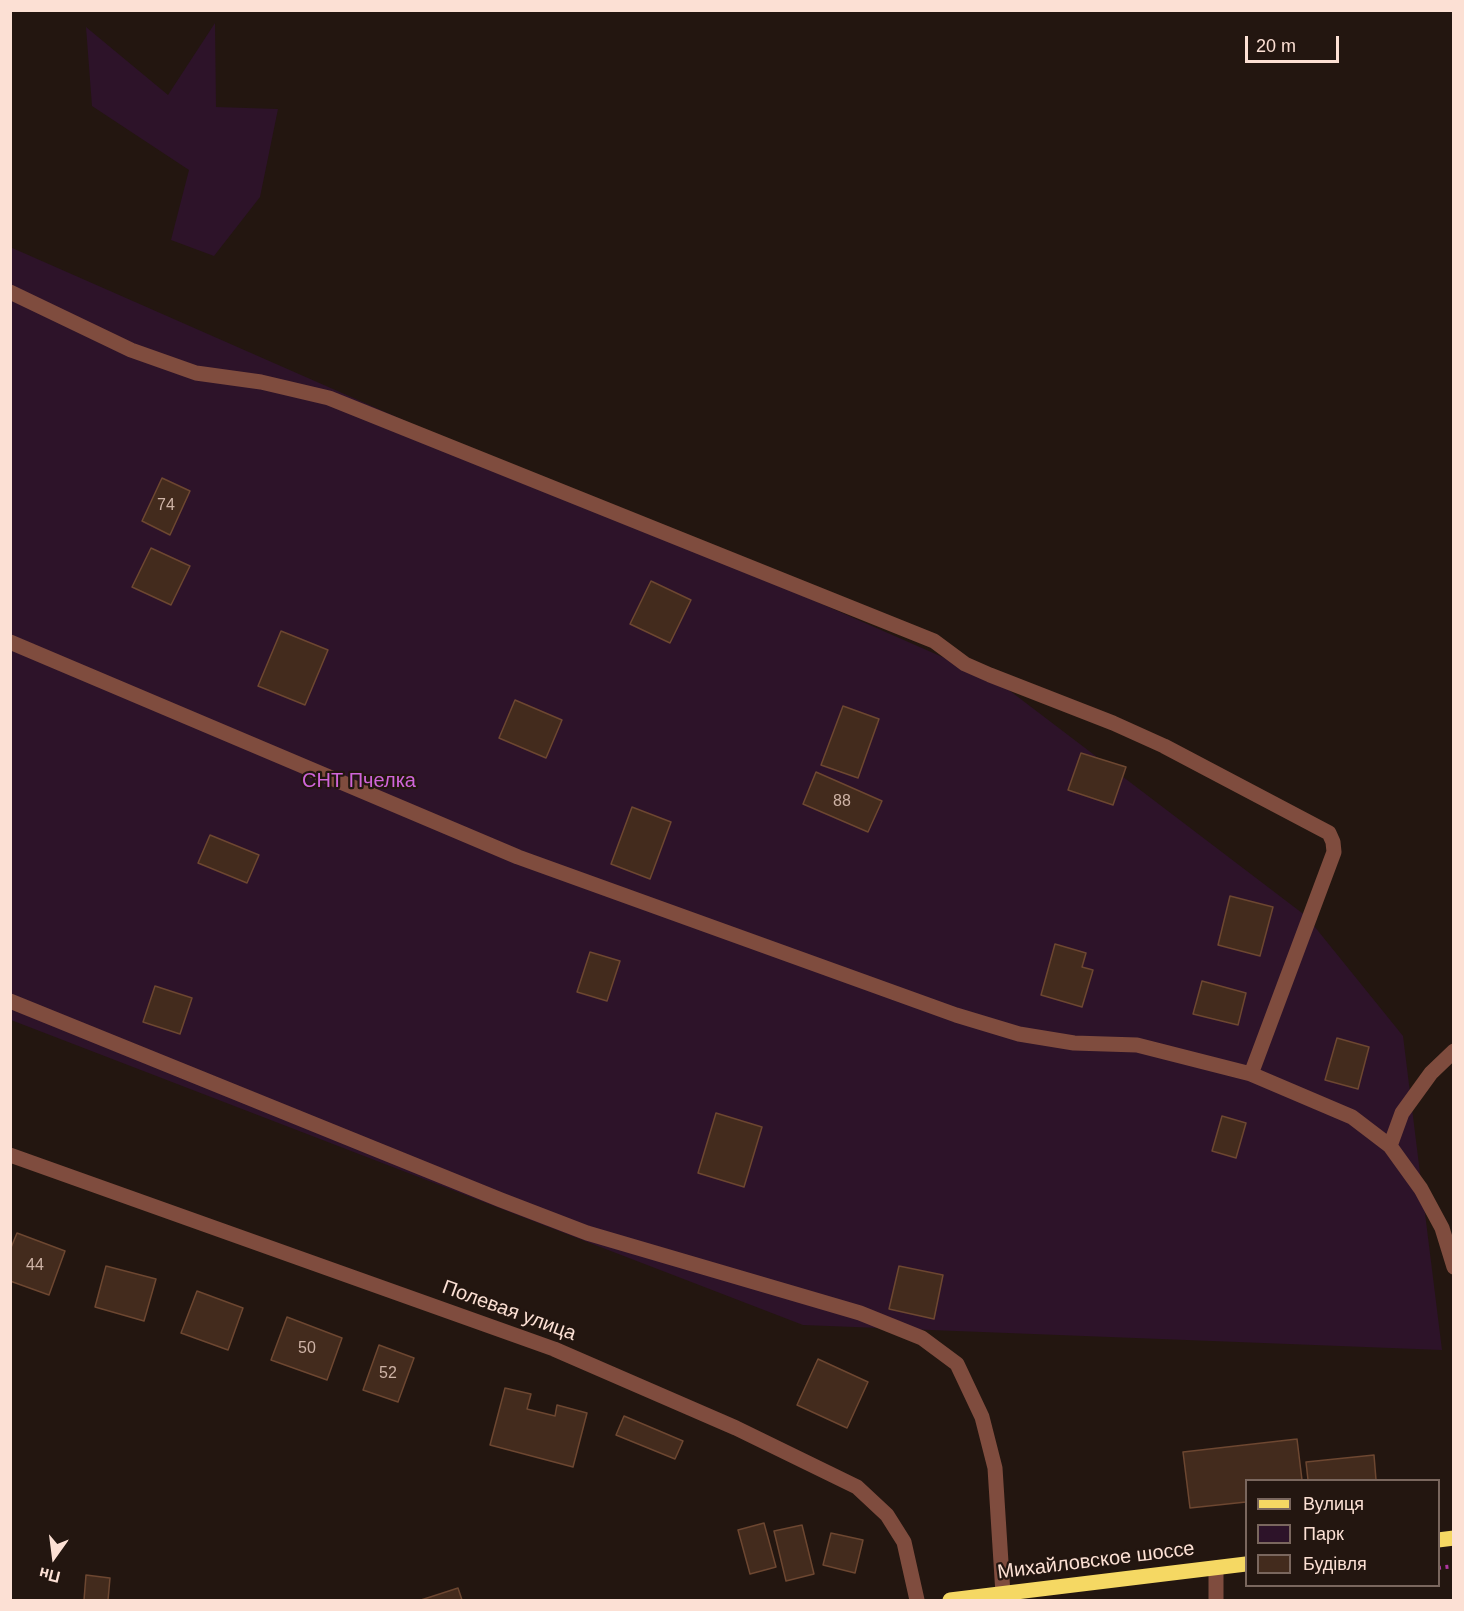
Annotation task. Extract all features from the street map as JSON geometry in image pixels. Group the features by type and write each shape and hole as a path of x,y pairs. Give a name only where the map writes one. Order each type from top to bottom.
{"main road":[{"name":"Михайловское шоссе","path":"950,1600 1245,1564"}],"street":[{"path":"10,292 131,350 196,373 261,382 329,398 934,641 965,664 1113,723 1154,742 1329,833 1334,852 1251,1074"},
{"path":"10,642 518,856 956,1015 1019,1034 1074,1043 1137,1045 1251,1074 1352,1117 1390,1146 1426,1199 1442,1228 1454,1268"},
{"path":"10,1001 587,1233 860,1313 922,1338 957,1364 982,1417 995,1468 1003,1594"},
{"path":"1390,1146 1402,1113 1431,1073 1454,1051"},
{"name":"Полевая улица","path":"10,1155 554,1349 736,1428 856,1487 887,1515 904,1542 917,1600"},
{"path":"1216,1568 1216,1600"}],"green space":[{"path":"215,23 216,107 278,109 260,197 214,256 171,240 189,170 92,106 86,27 168,95"},
{"name":"СНТ Пчелка","path":"10,247 997,681 1306,916 1403,1036 1442,1350 803,1325 11,1020"}],"building":[{"path":"162,478 190,491 170,535 142,521"},
{"path":"151,548 190,566 171,605 132,587"},
{"path":"651,581 691,600 670,643 630,624"},
{"path":"281,631 328,650 305,705 258,686"},
{"path":"515,700 562,720 546,758 499,738"},
{"path":"843,706 879,719 858,778 821,765"},
{"path":"1081,753 1126,767 1113,805 1068,790"},
{"path":"816,772 882,801 868,832 803,804"},
{"path":"632,807 671,822 650,879 611,864"},
{"path":"210,835 259,855 247,883 198,863"},
{"path":"1230,896 1273,907 1260,956 1218,945"},
{"path":"1055,944 1086,953 1082,967 1093,970 1082,1007 1041,995"},
{"path":"590,952 620,961 607,1001 577,992"},
{"path":"1202,981 1246,993 1238,1025 1193,1014"},
{"path":"155,986 192,998 180,1034 143,1022"},
{"path":"1337,1038 1369,1047 1358,1089 1325,1080"},
{"path":"716,1113 762,1127 744,1187 698,1173"},
{"path":"1222,1116 1246,1123 1236,1158 1212,1151"},
{"path":"17,1233 65,1251 49,1295 10,1281 10,1250"},
{"path":"106,1266 156,1279 144,1321 95,1307"},
{"path":"899,1266 943,1275 934,1319 889,1309"},
{"path":"197,1291 243,1308 228,1350 181,1333"},
{"path":"287,1317 342,1338 327,1380 271,1360"},
{"path":"379,1345 414,1358 398,1402 363,1390"},
{"path":"818,1359 868,1382 847,1428 797,1405"},
{"path":"505,1388 531,1394 527,1409 555,1416 557,1405 587,1413 573,1467 490,1445"},
{"path":"624,1416 683,1441 675,1459 616,1435"},
{"path":"1297,1439 1302,1479 1245,1479 1245,1502 1190,1508 1183,1452"},
{"path":"1374,1455 1376,1479 1308,1479 1306,1462"},
{"path":"764,1523 776,1567 750,1574 738,1530"},
{"path":"802,1525 814,1574 786,1581 774,1531"},
{"path":"831,1533 863,1540 855,1573 823,1565"},
{"path":"86,1575 110,1578 108,1600 84,1600"},
{"path":"458,1588 462,1600 421,1600"}]}
